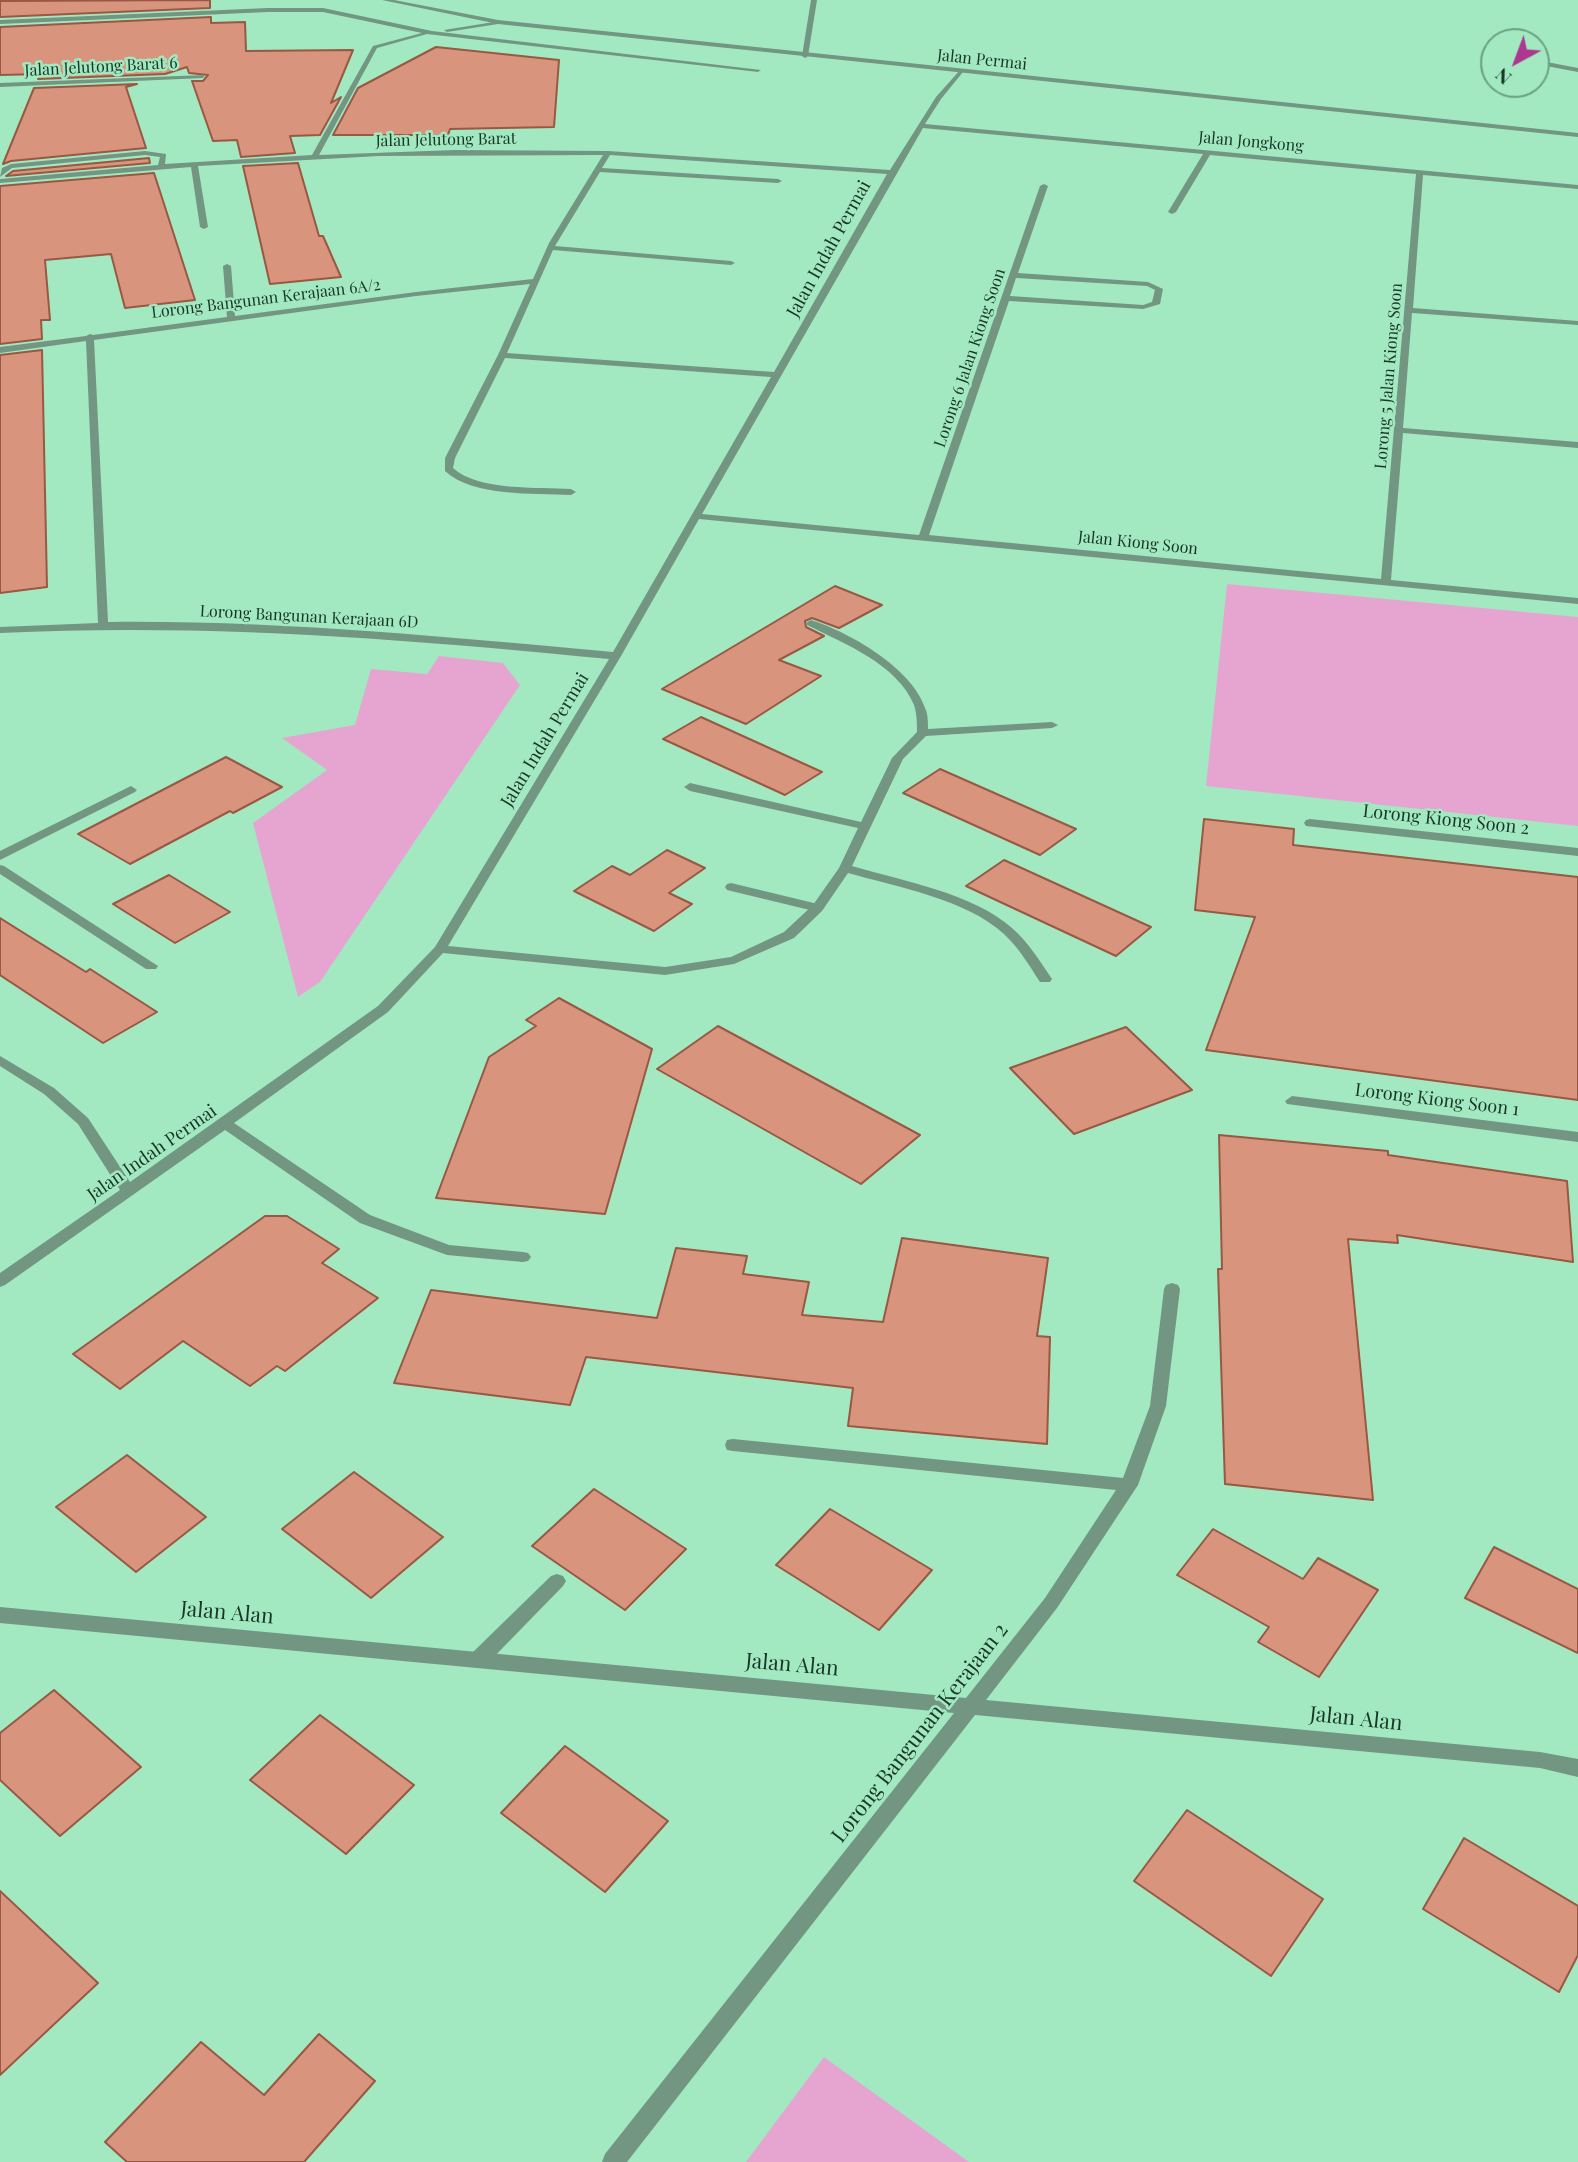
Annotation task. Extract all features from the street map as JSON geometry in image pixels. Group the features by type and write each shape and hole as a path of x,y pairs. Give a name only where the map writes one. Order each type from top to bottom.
{"street":[{"path":"238,0 241,11"},
{"name":"Jalan Permai","path":"385,0 498,22 1578,135"},
{"path":"805,56 814,0"},
{"path":"0,22 323,10 432,33 758,70"},
{"path":"314,157 375,47 393,40 498,22"},
{"path":"1550,65 1578,70"},
{"name":"Jalan Indah Permai","path":"0,1281 383,1009 440,949 617,656 892,172 939,98 960,72"},
{"name":"Jalan Jelutong Barat 6","path":"0,85 203,76"},
{"name":"Jalan Jongkong","path":"922,126 1578,187"},
{"path":"1172,212 1208,152"},
{"path":"0,175 4,169 11,166 145,153 164,155 161,166"},
{"path":"571,492 492,486 463,480 447,470 450,458 502,355 551,248 608,153"},
{"name":"Jalan Jelutong Barat","path":"0,181 161,166 314,157 608,153 892,172"},
{"path":"194,164 204,227"},
{"path":"597,170 778,181"},
{"name":"Lorong 5 Jalan Kiong Soon","path":"1386,583 1420,172"},
{"name":"Lorong 6 Jalan Kiong Soon","path":"923,538 1044,186"},
{"path":"551,248 731,263"},
{"path":"227,266 231,318"},
{"path":"1005,298 1143,307 1156,304 1159,289 1149,284 1013,275"},
{"name":"Lorong Bangunan Kerajaan 6A/2","path":"0,350 90,336 536,281"},
{"path":"1408,310 1578,323"},
{"path":"90,336 103,626"},
{"path":"502,355 778,375"},
{"path":"1398,430 1578,445"},
{"name":"Jalan Kiong Soon","path":"696,516 1578,601"},
{"path":"811,623 860,647 895,671 919,706 923,733"},
{"name":"Lorong Bangunan Kerajaan 6D","path":"0,630 103,626 283,629 383,634 617,656"},
{"path":"440,949 664,971 734,960 789,935 818,908 845,868 898,758 923,733 1052,725"},
{"path":"690,787 863,826"},
{"path":"0,856 131,790"},
{"name":"Lorong Kiong Soon 2","path":"1310,823 1578,852"},
{"path":"845,868 954,902 1001,925 1023,947 1045,979"},
{"path":"0,869 151,966"},
{"path":"731,887 818,908"},
{"path":"0,1060 50,1091 83,1121 128,1191"},
{"name":"Lorong Kiong Soon 1","path":"1292,1101 1578,1137"},
{"path":"224,1123 365,1219 447,1250 523,1257"},
{"name":"Lorong Bangunan Kerajaan 2","path":"613,2162 1051,1603 1129,1485 1158,1406 1172,1289"},
{"path":"733,1446 1129,1485"},
{"path":"478,1660 557,1581"},
{"name":"Jalan Alan","path":"0,1615 971,1704 1541,1760 1578,1768"}],"shaded area":[{"path":"1227,584 1578,617 1578,826 1206,786"},
{"path":"439,656 503,663 520,685 320,982 298,997 253,823 327,770 282,738 355,725 371,669 427,674"},
{"path":"824,2057 969,2162 746,2162"}],"building":[{"path":"210,0 210,8 0,17 0,1"},
{"path":"211,17 211,23 245,22 246,51 353,50 331,103 341,97 320,135 290,136 295,153 241,157 237,140 213,141 192,81 203,81 208,75 189,73 187,67 165,74 38,79 40,74 0,75 0,27"},
{"path":"436,47 559,60 554,127 450,129 448,135 333,135 358,88"},
{"path":"137,84 126,87 146,148 3,164 34,88"},
{"path":"149,158 150,163 6,176 13,171"},
{"path":"298,163 319,236 323,236 341,277 270,284 243,166"},
{"path":"154,173 195,300 125,308 111,254 45,260 50,320 41,320 42,339 0,344 0,186"},
{"path":"42,350 47,587 0,593 0,355"},
{"path":"835,586 882,605 839,628 812,618 805,621 806,627 824,636 779,660 821,676 746,724 662,689"},
{"path":"701,717 822,772 785,795 663,739"},
{"path":"226,757 282,787 130,864 78,834"},
{"path":"940,769 1076,829 1040,855 903,793"},
{"path":"1204,819 1294,829 1293,845 1578,877 1578,1100 1206,1050 1255,917 1195,910"},
{"path":"667,850 705,868 669,893 692,904 654,931 574,891 612,866 630,875"},
{"path":"1004,860 1151,927 1116,956 966,886"},
{"path":"169,875 230,912 175,943 113,904"},
{"path":"0,918 86,972 90,969 157,1012 103,1043 0,975"},
{"path":"559,998 652,1049 605,1214 436,1198 489,1057 536,1026 526,1020"},
{"path":"718,1026 920,1135 861,1184 657,1069"},
{"path":"1126,1027 1192,1090 1074,1134 1010,1068"},
{"path":"1219,1135 1388,1151 1388,1155 1567,1181 1573,1262 1397,1235 1398,1243 1348,1239 1373,1500 1225,1484 1218,1269 1222,1269"},
{"path":"265,1216 287,1216 339,1249 322,1263 378,1298 285,1371 277,1366 250,1386 183,1341 120,1389 73,1354"},
{"path":"902,1238 1048,1258 1037,1336 1050,1337 1047,1444 848,1426 853,1388 586,1357 570,1405 394,1383 431,1290 657,1318 676,1248 747,1256 743,1274 809,1282 802,1315 883,1322"},
{"path":"127,1455 206,1517 136,1572 56,1507"},
{"path":"354,1472 443,1537 371,1598 282,1529"},
{"path":"594,1489 686,1549 625,1610 532,1546"},
{"path":"830,1509 932,1570 879,1630 776,1565"},
{"path":"1213,1529 1303,1579 1318,1558 1378,1590 1319,1677 1258,1642 1269,1627 1177,1575"},
{"path":"1494,1547 1578,1589 1578,1653 1465,1598"},
{"path":"54,1690 141,1767 60,1836 0,1780 0,1733"},
{"path":"320,1715 414,1785 346,1854 250,1780"},
{"path":"565,1746 668,1821 605,1892 501,1813"},
{"path":"1187,1810 1323,1899 1271,1976 1134,1881"},
{"path":"1464,1838 1578,1906 1578,1955 1559,1992 1423,1909"},
{"path":"0,1891 98,1983 0,2075"},
{"path":"319,2034 375,2081 304,2162 127,2162 105,2142 201,2042 264,2095"}]}
